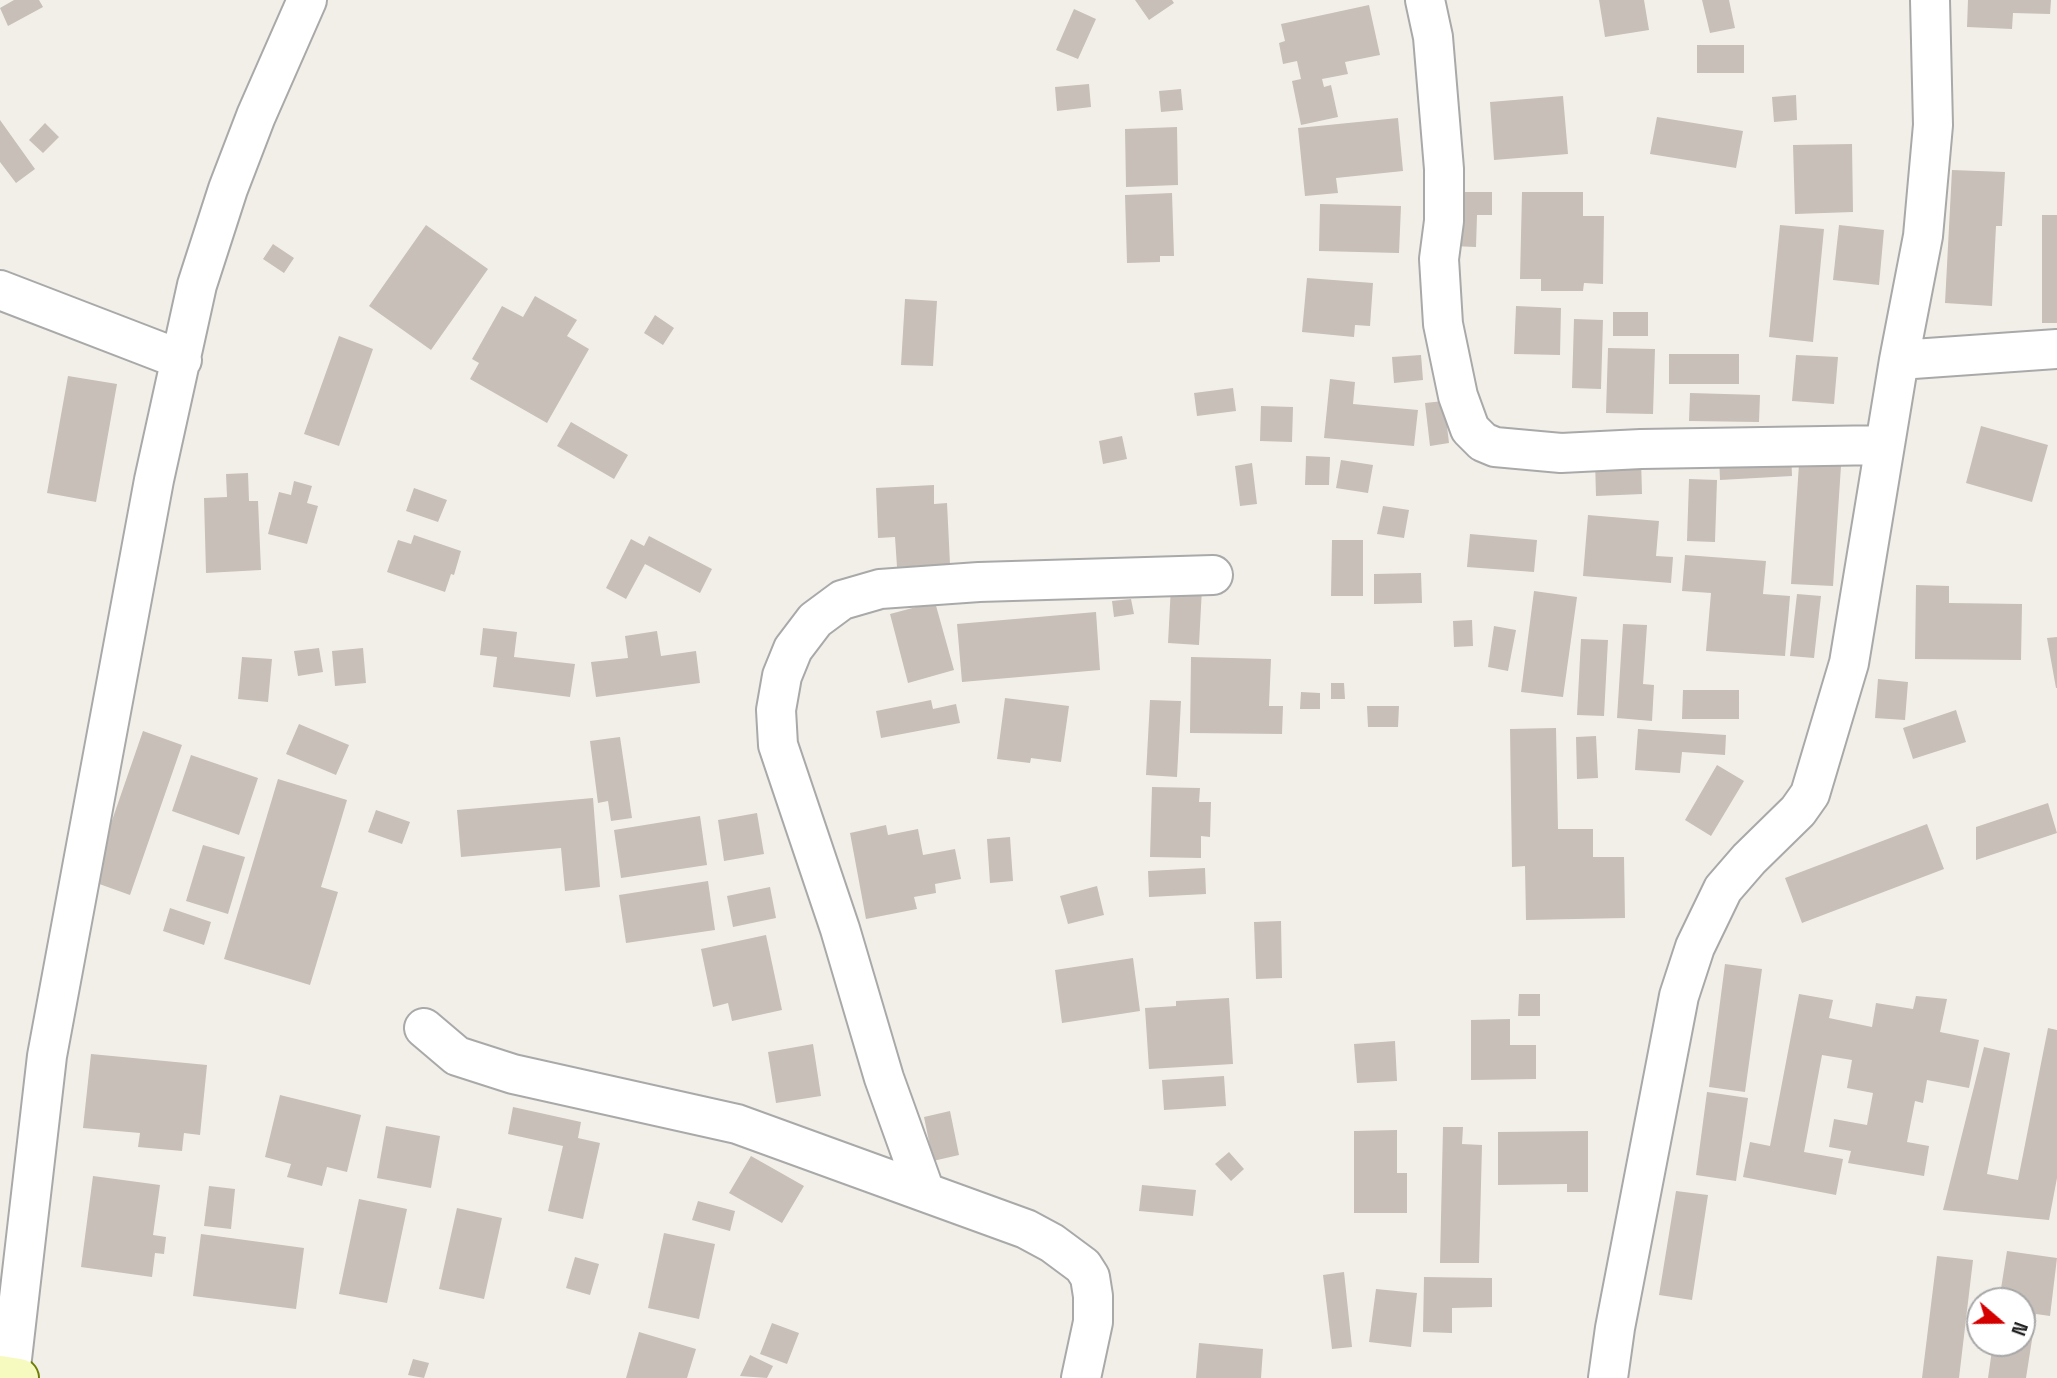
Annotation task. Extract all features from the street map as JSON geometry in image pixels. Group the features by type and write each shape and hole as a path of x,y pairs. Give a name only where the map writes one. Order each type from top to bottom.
{"street":[{"path":"1425,0 1433,37 1444,169 1444,221 1439,259 1443,324 1458,396 1470,429 1483,442 1495,447 1561,453 1885,445"},
{"path":"1608,1378 1615,1328 1679,996 1695,947 1723,889 1798,811 1810,794 1849,663 1899,360 1923,236 1933,125 1930,0"},
{"path":"10,1376 47,1056 154,480 197,285 228,189 299,3"},
{"path":"0,290 181,360"},
{"path":"1899,360 2057,349"},
{"path":"925,1192 884,1078 840,929 778,745 776,710 782,676 793,649 815,620 842,600 880,589 979,582 1213,575"},
{"path":"424,1028 457,1056 513,1074 737,1124 1026,1229 1052,1243 1083,1266 1090,1277 1093,1322 1081,1378"}],"building":[{"path":"14,0 39,0 43,7 8,26 0,8"},
{"path":"1135,0 1172,0 1174,3 1149,20"},
{"path":"1599,0 1644,0 1649,30 1605,37"},
{"path":"1702,0 1729,0 1735,28 1710,33"},
{"path":"1968,0 2051,0 2050,14 2013,13 2012,29 1967,27"},
{"path":"1369,5 1380,55 1345,62 1348,74 1322,79 1324,87 1331,85 1338,117 1301,125 1292,81 1301,79 1297,61 1283,64 1279,43 1285,41 1281,24"},
{"path":"1074,9 1096,19 1078,59 1056,50"},
{"path":"1697,45 1744,45 1744,73 1697,73"},
{"path":"1089,84 1091,107 1057,111 1055,87"},
{"path":"1181,89 1183,110 1161,112 1159,91"},
{"path":"1796,95 1797,120 1774,122 1772,97"},
{"path":"1563,96 1568,154 1494,160 1490,102"},
{"path":"1657,117 1743,131 1736,168 1650,154"},
{"path":"1398,118 1403,171 1336,178 1338,193 1305,196 1298,128"},
{"path":"0,120 35,169 16,183 0,162"},
{"path":"45,123 59,137 43,153 29,140"},
{"path":"1177,127 1178,185 1126,187 1125,129"},
{"path":"1852,144 1853,212 1795,214 1793,145"},
{"path":"1952,170 2005,172 2002,226 1996,226 1992,306 1945,303"},
{"path":"1453,192 1492,192 1492,215 1477,215 1476,247 1452,246"},
{"path":"1522,192 1583,192 1583,216 1604,216 1603,284 1584,283 1583,291 1541,291 1541,279 1520,279"},
{"path":"1172,193 1174,256 1160,256 1160,262 1127,263 1125,195"},
{"path":"1320,204 1401,206 1399,253 1319,251"},
{"path":"2042,215 2057,215 2057,323 2042,323"},
{"path":"426,225 488,269 431,350 369,306"},
{"path":"1780,225 1824,229 1813,342 1769,337"},
{"path":"1839,225 1884,230 1879,285 1833,280"},
{"path":"273,244 294,258 284,273 263,259"},
{"path":"1307,278 1373,283 1370,326 1355,325 1354,337 1302,332"},
{"path":"535,296 577,320 567,336 589,349 547,423 470,379 479,363 472,359 502,306 523,317"},
{"path":"905,299 937,301 933,366 901,365"},
{"path":"1516,306 1561,308 1560,355 1514,354"},
{"path":"1613,312 1648,312 1648,336 1613,336"},
{"path":"655,315 674,328 663,345 644,333"},
{"path":"1574,319 1603,320 1601,389 1572,388"},
{"path":"339,336 373,349 339,446 304,434"},
{"path":"1608,348 1655,349 1653,414 1606,413"},
{"path":"1669,354 1739,354 1739,384 1669,384"},
{"path":"1421,355 1423,380 1394,383 1392,357"},
{"path":"1796,355 1838,357 1834,404 1792,401"},
{"path":"68,376 117,384 96,502 47,493"},
{"path":"1330,379 1355,382 1353,404 1418,410 1414,446 1324,438"},
{"path":"1233,388 1236,411 1197,416 1194,393"},
{"path":"1690,393 1760,395 1759,422 1689,421"},
{"path":"1444,401 1449,443 1430,446 1425,403"},
{"path":"1261,406 1293,407 1292,442 1260,441"},
{"path":"571,422 628,455 614,479 557,446"},
{"path":"1981,426 2048,445 2032,502 1966,483"},
{"path":"1122,436 1127,459 1103,464 1099,441"},
{"path":"1791,450 1792,476 1720,480 1719,454"},
{"path":"1306,456 1330,457 1329,485 1305,485"},
{"path":"1641,459 1642,494 1596,496 1595,460"},
{"path":"1341,460 1373,465 1368,493 1336,488"},
{"path":"1252,463 1257,504 1240,506 1235,466"},
{"path":"1799,464 1841,466 1833,586 1791,584"},
{"path":"248,473 249,501 258,501 261,570 206,573 204,498 227,497 226,474"},
{"path":"1689,479 1717,480 1715,542 1687,541"},
{"path":"294,481 312,486 307,503 318,506 307,544 268,534 279,492 291,495"},
{"path":"934,485 934,504 947,503 950,564 897,567 895,537 878,538 876,488"},
{"path":"414,488 447,500 438,522 406,511"},
{"path":"1383,506 1409,510 1404,538 1377,534"},
{"path":"1588,515 1659,521 1656,556 1673,557 1671,583 1583,576"},
{"path":"1470,534 1537,540 1534,572 1467,567"},
{"path":"414,535 461,551 454,575 451,574 445,592 387,572 398,540 411,544"},
{"path":"649,536 712,569 700,593 645,564 626,599 606,588 631,539 644,546"},
{"path":"1332,540 1363,540 1363,596 1331,596"},
{"path":"1685,555 1766,561 1763,594 1790,596 1785,656 1706,651 1711,593 1682,591"},
{"path":"1421,573 1422,603 1374,604 1374,574"},
{"path":"1916,585 1949,586 1949,603 2022,604 2021,660 1915,659"},
{"path":"1171,586 1202,588 1199,645 1168,643"},
{"path":"1534,591 1577,597 1563,697 1521,692"},
{"path":"1797,594 1821,596 1814,658 1790,656"},
{"path":"1131,599 1134,614 1114,617 1112,601"},
{"path":"935,602 954,670 908,683 890,614"},
{"path":"1096,612 1100,670 962,682 957,624"},
{"path":"1472,620 1473,646 1454,647 1453,621"},
{"path":"1623,624 1647,625 1643,684 1654,685 1652,721 1617,718"},
{"path":"1494,626 1516,630 1508,671 1488,667"},
{"path":"483,628 517,632 514,657 575,664 570,697 493,687 497,657 480,655"},
{"path":"657,631 661,656 696,651 700,683 596,697 591,662 628,658 625,636"},
{"path":"2057,637 2057,688 2056,688 2047,638"},
{"path":"1581,639 1608,640 1604,716 1577,715"},
{"path":"319,648 323,672 298,676 294,651"},
{"path":"363,648 366,683 335,686 332,651"},
{"path":"242,657 272,659 268,702 238,699"},
{"path":"1191,657 1271,659 1269,706 1283,706 1282,734 1190,733"},
{"path":"1878,679 1908,682 1905,720 1875,718"},
{"path":"1331,683 1344,683 1345,699 1331,699"},
{"path":"1683,690 1739,690 1739,719 1682,719"},
{"path":"1301,692 1320,693 1320,709 1300,709"},
{"path":"1005,698 1069,706 1061,762 1031,758 1030,763 997,759"},
{"path":"931,700 933,709 956,704 960,723 881,738 876,711"},
{"path":"1150,700 1181,701 1177,777 1146,775"},
{"path":"1367,706 1399,706 1398,727 1368,727"},
{"path":"1956,710 1966,742 1913,759 1903,728"},
{"path":"299,724 349,745 336,775 286,754"},
{"path":"1556,728 1558,829 1593,829 1593,857 1624,857 1625,918 1526,920 1525,866 1512,867 1510,729"},
{"path":"1638,729 1726,735 1725,755 1682,752 1680,773 1635,770"},
{"path":"143,731 182,745 130,895 91,881"},
{"path":"1596,736 1598,778 1577,779 1576,737"},
{"path":"620,737 632,818 611,821 608,801 598,803 590,741"},
{"path":"191,755 258,778 239,835 172,811"},
{"path":"1717,765 1744,781 1711,836 1685,820"},
{"path":"278,779 347,800 321,887 338,892 310,985 224,959"},
{"path":"1152,787 1200,788 1199,802 1211,802 1210,837 1201,836 1201,858 1150,857"},
{"path":"593,798 600,887 565,891 561,848 461,857 457,810"},
{"path":"2048,803 2057,833 1976,860 1976,827"},
{"path":"376,810 410,822 402,844 368,832"},
{"path":"757,813 764,854 724,861 718,820"},
{"path":"700,816 707,865 621,878 614,830"},
{"path":"1927,824 1944,869 1802,923 1785,878"},
{"path":"886,825 888,835 918,829 923,855 955,849 961,879 935,884 936,893 914,897 917,909 866,919 850,833"},
{"path":"1010,837 1013,881 990,883 987,839"},
{"path":"203,845 245,857 228,914 186,901"},
{"path":"1205,868 1206,894 1149,897 1148,871"},
{"path":"708,881 715,930 626,943 619,895"},
{"path":"1097,886 1104,915 1068,924 1060,896"},
{"path":"770,887 776,918 733,927 727,896"},
{"path":"170,908 211,922 204,945 163,931"},
{"path":"1281,921 1282,978 1256,979 1254,922"},
{"path":"766,935 782,1010 732,1021 728,1003 713,1007 701,949"},
{"path":"1133,958 1140,1011 1062,1023 1055,970"},
{"path":"1725,964 1762,969 1745,1092 1709,1087"},
{"path":"1519,994 1540,994 1540,1016 1518,1016"},
{"path":"1799,994 1833,1000 1829,1018 1872,1027 1876,1003 1913,1009 1916,996 1947,999 1940,1032 1979,1040 1969,1088 1927,1080 1923,1103 1915,1101 1907,1142 1929,1146 1924,1176 1848,1163 1851,1151 1829,1147 1834,1119 1867,1125 1873,1093 1847,1088 1852,1060 1822,1055 1804,1152 1843,1159 1836,1195 1743,1177 1750,1142 1770,1146"},
{"path":"1229,998 1233,1064 1149,1069 1145,1008 1176,1006 1176,1001"},
{"path":"1510,1019 1510,1045 1536,1045 1536,1079 1471,1080 1471,1020"},
{"path":"2048,1028 2057,1030 2057,1178 2049,1220 1943,1210 1984,1047 2010,1053 1987,1174 2018,1180"},
{"path":"1395,1041 1397,1081 1357,1083 1354,1044"},
{"path":"813,1044 821,1096 776,1103 768,1052"},
{"path":"91,1054 207,1065 200,1135 184,1133 182,1151 138,1147 140,1133 83,1128"},
{"path":"1224,1076 1226,1106 1164,1110 1162,1080"},
{"path":"1707,1092 1748,1098 1736,1181 1696,1175"},
{"path":"280,1095 361,1115 347,1172 327,1167 322,1186 287,1177 291,1164 265,1157"},
{"path":"513,1107 581,1122 578,1138 600,1143 583,1219 548,1211 563,1146 508,1134"},
{"path":"950,1111 959,1155 933,1161 924,1117"},
{"path":"386,1126 440,1136 431,1188 377,1178"},
{"path":"1443,1127 1463,1127 1462,1144 1482,1145 1479,1263 1440,1263"},
{"path":"1397,1130 1397,1173 1407,1173 1407,1213 1354,1213 1354,1131"},
{"path":"1588,1131 1588,1192 1567,1192 1567,1184 1498,1185 1498,1132"},
{"path":"1229,1152 1244,1169 1231,1181 1215,1164"},
{"path":"751,1156 804,1186 782,1223 729,1193"},
{"path":"93,1176 160,1185 153,1235 166,1237 164,1254 155,1253 152,1277 81,1267"},
{"path":"1142,1185 1196,1190 1193,1216 1139,1211"},
{"path":"209,1186 235,1189 231,1229 204,1226"},
{"path":"1676,1191 1708,1195 1692,1300 1659,1295"},
{"path":"359,1199 407,1209 387,1303 339,1294"},
{"path":"698,1201 735,1211 730,1231 692,1220"},
{"path":"457,1208 502,1218 484,1299 439,1289"},
{"path":"664,1233 715,1244 699,1319 648,1308"},
{"path":"201,1234 304,1248 296,1309 193,1296"},
{"path":"2007,1251 2057,1258 2050,1316 2036,1314 2036,1287 2001,1287"},
{"path":"1937,1256 1973,1260 1970,1287 1966,1287 1966,1319 1959,1378 1922,1378"},
{"path":"575,1257 599,1264 590,1295 566,1288"},
{"path":"1344,1272 1352,1347 1332,1349 1323,1275"},
{"path":"1424,1277 1492,1278 1492,1307 1452,1308 1452,1333 1423,1332"},
{"path":"1376,1289 1417,1293 1411,1347 1369,1342"},
{"path":"772,1323 799,1333 787,1364 760,1354"},
{"path":"639,1332 696,1349 687,1378 626,1378"},
{"path":"1199,1343 1263,1349 1261,1378 1196,1378"},
{"path":"750,1355 773,1366 767,1378 740,1376"},
{"path":"1991,1357 2029,1357 2026,1378 1988,1378"},
{"path":"413,1359 429,1363 424,1378 408,1375"}]}
